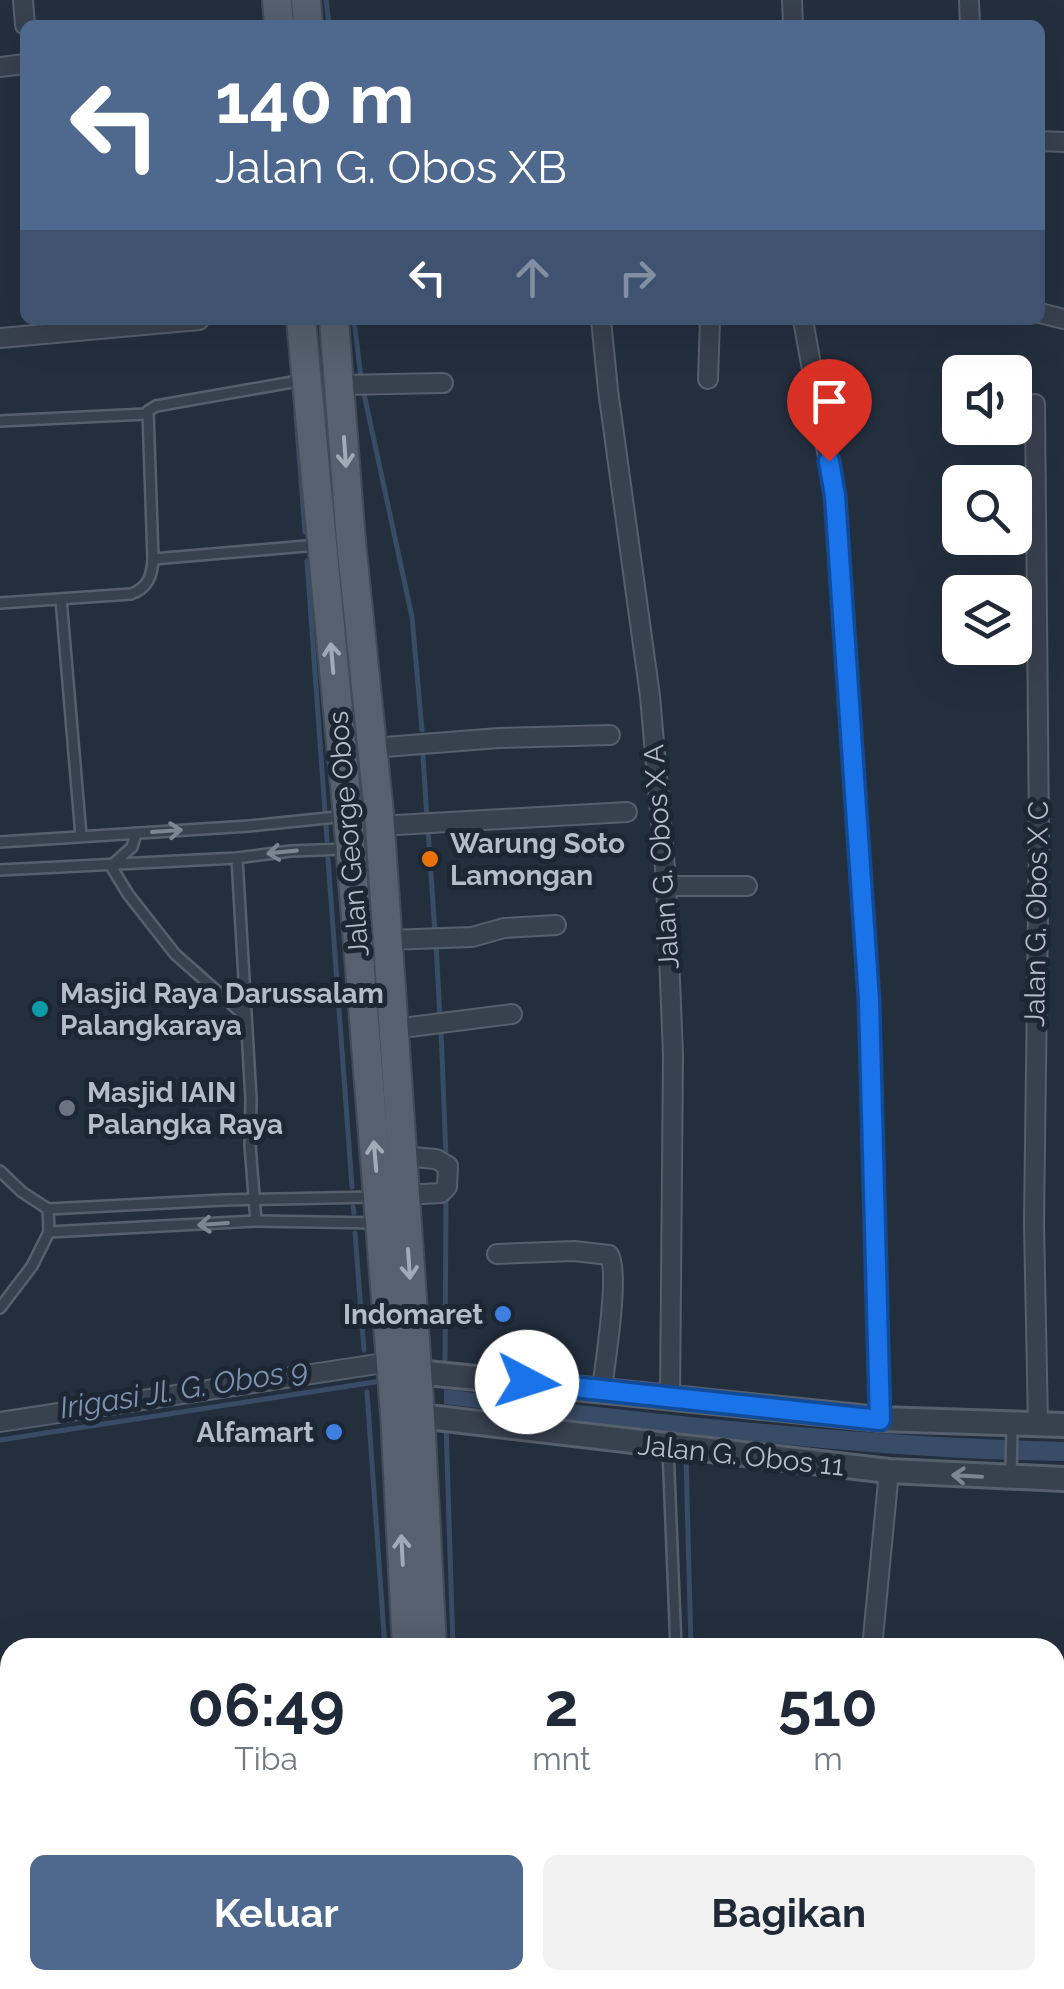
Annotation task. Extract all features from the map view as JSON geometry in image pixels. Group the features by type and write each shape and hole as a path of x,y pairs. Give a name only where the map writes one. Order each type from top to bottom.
{"main road":[{"name":"Jalan George Obos","path":"301,325 387,1205 435,1418 432,1638"},
{"name":"Jalan George Obos","path":"334,325 394,1029 401,1156 387,1205"},
{"name":"Jalan George Obos","path":"408,1638 424,1370"}],"street":[{"path":"0,338 60,327 100,325"},
{"name":"Jalan G. Obos X A","path":"602,325 650,696 666,886 672,1055 670,1397"},
{"path":"708,379 710,325"},
{"path":"804,325 835,496 841,573 869,1000 880,1420"},
{"path":"340,384 443,383"},
{"name":"Jalan G. Obos X C","path":"1035,404 1039,835 1034,1150 1038,1424"},
{"path":"372,748 500,738 610,735"},
{"path":"379,828 627,812"},
{"path":"666,886 746,886"},
{"path":"387,940 472,937 504,928 556,925"},
{"path":"394,1029 512,1014"},
{"path":"387,1205 441,1193 447,1187 448,1166 436,1159 401,1156"},
{"path":"498,1254 602,1252 613,1261 602,1389"},
{"path":"0,1422 424,1370 1012,1433 1038,1424 1064,1425"},
{"name":"Jalan G. Obos 11","path":"435,1418 889,1472 1011,1470 1064,1479"},
{"path":"873,1638 889,1472"}],"lane":[{"path":"0,421 146,414 156,406 306,380"},
{"path":"0,603 120,597 137,592 150,578 153,559 146,414"},
{"path":"153,559 321,545"},
{"path":"62,600 81,836"},
{"path":"0,842 348,817 379,828"},
{"path":"0,870 350,848 379,828"},
{"path":"111,866 132,847 136,833"},
{"path":"237,858 256,1221"},
{"path":"111,866 175,954 245,1016"},
{"path":"0,1170 22,1192 48,1209 253,1200 387,1205"},
{"path":"49,1232 256,1221 387,1205"},
{"path":"0,1308 32,1266 49,1232 48,1209"},
{"path":"1011,1470 1012,1433"},
{"path":"668,1448 676,1638"}],"water":[{"path":"444,1389 831,1430 1064,1442 1064,1461 909,1455 676,1432 444,1404"}],"waterway":[{"path":"326,0 328,20"},
{"path":"355,325 361,378"},
{"path":"363,389 412,617 422,730"},
{"path":"296,415 305,532"},
{"path":"307,561 327,840"},
{"path":"423,757 427,818"},
{"path":"428,829 435,933"},
{"path":"328,859 352,1187"},
{"path":"436,944 440,1018"},
{"path":"441,1029 446,1158"},
{"path":"445,1368 446,1194"},
{"path":"353,1207 354,1213"},
{"path":"355,1233 364,1350"},
{"name":"Irigasi Jl. G. Obos 9","path":"0,1440 375,1382"},
{"path":"367,1392 384,1638"},
{"path":"446,1424 453,1638"},
{"path":"686,1457 691,1638"}],"place":[{"name":"Warung Soto Lamongan","path":"430,859"},
{"name":"Masjid Raya Darussalam Palangkaraya","path":"40,1009"},
{"name":"Masjid IAIN Palangka Raya","path":"67,1108"},
{"name":"Indomaret","path":"503,1314"},
{"name":"Alfamart","path":"334,1432"}],"route":[{"path":"527,1382 880,1420 869,1000 835,496 829,461"}]}
